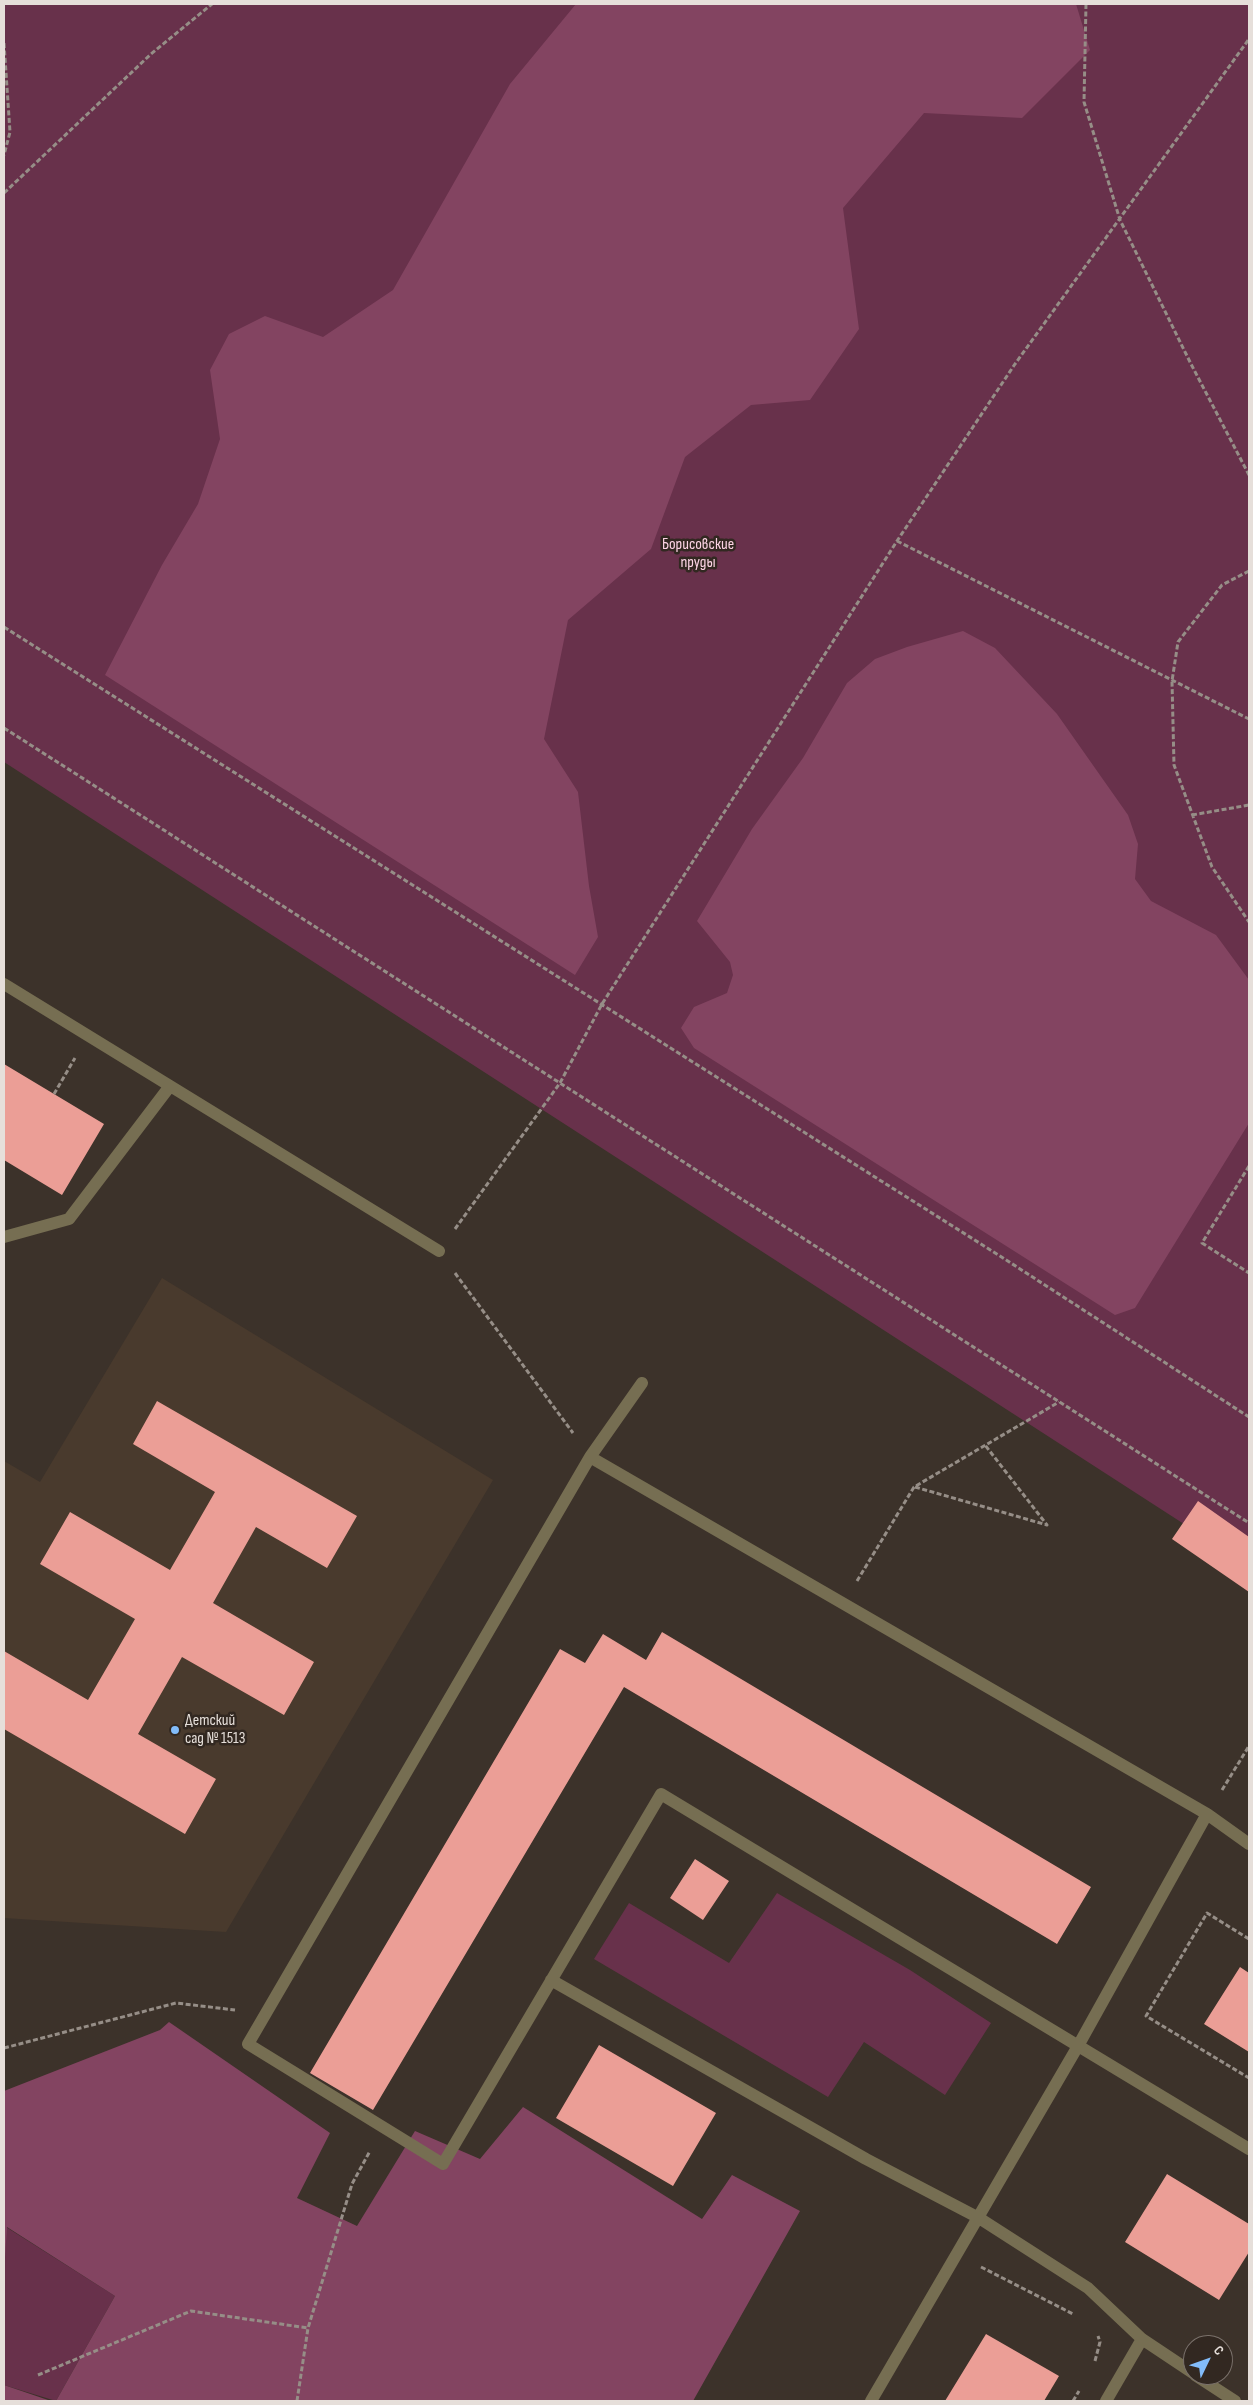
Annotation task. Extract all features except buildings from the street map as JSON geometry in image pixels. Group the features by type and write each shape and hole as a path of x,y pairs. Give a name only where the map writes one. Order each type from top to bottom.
{"lane":[{"path":"4,984 439,1251"},
{"path":"4,1237 68,1219 170,1086"},
{"path":"642,1383 590,1457 248,2044 443,2164 661,1794 1249,2149"},
{"path":"590,1457 1207,1814 1249,1844"},
{"path":"872,2401 1078,2046 1207,1814"},
{"path":"550,1980 866,2159 979,2218 1088,2288 1142,2340 1183,2367"},
{"path":"1106,2401 1142,2340"},
{"path":"1211,2385 1235,2401"}],"path":[{"path":"4,193 151,54 212,4"},
{"path":"1086,4 1084,102 1120,220 1191,364 1249,475"},
{"path":"590,1457 439,1251 560,1083 602,1004 897,542 1015,364 1249,39"},
{"path":"4,43 10,132 4,155"},
{"path":"897,542 1249,719"},
{"path":"1249,571 1222,585 1178,642 1172,681 1174,765 1212,867 1249,922"},
{"path":"4,627 1000,1256 1249,1417"},
{"path":"4,728 1249,1523"},
{"path":"1192,815 1249,804"},
{"path":"54,1094 88,1036"},
{"path":"1249,1166 1202,1243 1249,1273"},
{"path":"1244,1174 1249,1176"},
{"path":"843,1603 914,1487 1059,1402"},
{"path":"914,1487 1047,1526 985,1445"},
{"path":"1207,1814 1249,1746"},
{"path":"1249,1939 1207,1913 1146,2016 1249,2078"},
{"path":"4,2048 176,2003 266,2014"},
{"path":"297,2401 308,2328 352,2184 383,2126"},
{"path":"974,2263 1080,2318"},
{"path":"38,2376 191,2311 308,2328"},
{"path":"1093,2330 1098,2334 1100,2342 1093,2368"},
{"path":"1073,2401 1083,2385"}],"shaded area":[{"path":"576,4 1076,4 1090,50 1022,118 924,113 843,208 859,329 810,400 751,405 685,457 651,549 568,620 544,739 578,792 589,886 598,937 575,975 105,675 162,565 198,504 220,439 210,370 229,334 265,316 323,337 393,290 510,84"},
{"path":"963,631 995,648 1057,714 1128,815 1138,844 1135,879 1151,901 1216,935 1249,980 1249,1123 1135,1308 1115,1315 694,1048 681,1028 694,1007 727,993 733,975 730,962 697,921 752,829 803,758 847,683 875,659 907,647"},
{"name":"Детский сад № 1513","path":"162,1278 493,1480 226,1932 4,1918 4,1461 40,1482"},
{"path":"169,2022 330,2133 297,2198 357,2226 415,2131 480,2159 523,2107 702,2219 732,2175 800,2211 693,2401 56,2401 115,2296 7,2227 4,2273 4,2091 160,2030"},
{"path":"4,2385 51,2401 4,2401"}],"green space":[{"name":"Борисовские пруды","path":"4,4 1249,4 1249,1566 4,762"},
{"path":"777,1893 910,1970 991,2023 945,2095 864,2042 828,2097 594,1959 629,1903 729,1963"},
{"path":"6,2227 115,2296 56,2401 4,2385"}],"place":[{"name":"Детский сад № 1513","path":"175,1730"}]}
